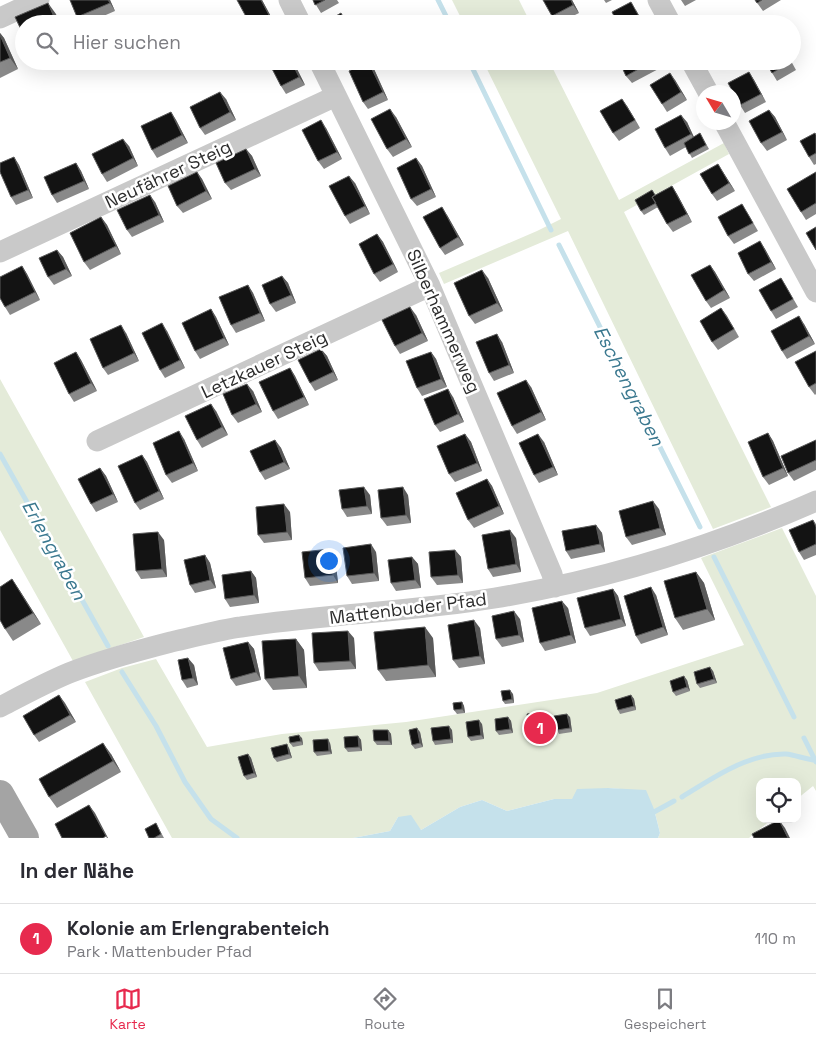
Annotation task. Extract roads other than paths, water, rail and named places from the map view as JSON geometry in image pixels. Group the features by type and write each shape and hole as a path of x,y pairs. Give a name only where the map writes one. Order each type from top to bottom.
{"main road":[{"path":"2,802 25,838"}],"street":[{"path":"0,18 39,0"},
{"path":"289,0 296,15"},
{"path":"658,0 666,15"},
{"name":"Silberhammerweg","path":"323,70 430,286 552,574 555,587"},
{"path":"696,70 704,85"},
{"name":"Neufährer Steig","path":"0,252 336,96"},
{"path":"728,130 816,292"},
{"name":"Letzkauer Steig","path":"97,441 430,286"},
{"name":"Mattenbuder Pfad","path":"0,707 51,682 94,664 189,638 240,627 412,610 555,587 609,574 687,550 762,524 816,501"}],"water":[{"path":"577,789 646,790 654,809 660,833 658,838 353,838 390,831 398,817 411,815 421,830 460,807 482,800 507,811 554,799 572,799"}],"waterway":[{"name":"Eschengraben","path":"438,0 446,15"},
{"name":"Eschengraben","path":"473,70 551,230"},
{"name":"Eschengraben","path":"559,245 700,527"},
{"name":"Erlengraben","path":"0,454 108,646"},
{"name":"Eschengraben","path":"714,557 794,717"},
{"name":"Erlengraben","path":"122,672 156,726 185,782 211,819 237,838"},
{"name":"Eschengraben","path":"804,738 816,762"},
{"name":"Erlengraben","path":"682,797 731,768 758,758 786,754 816,760"},
{"name":"Erlengraben","path":"654,812 674,801"}],"place":[{"name":"Kolonie am Erlengrabenteich","path":"540,728"}]}
